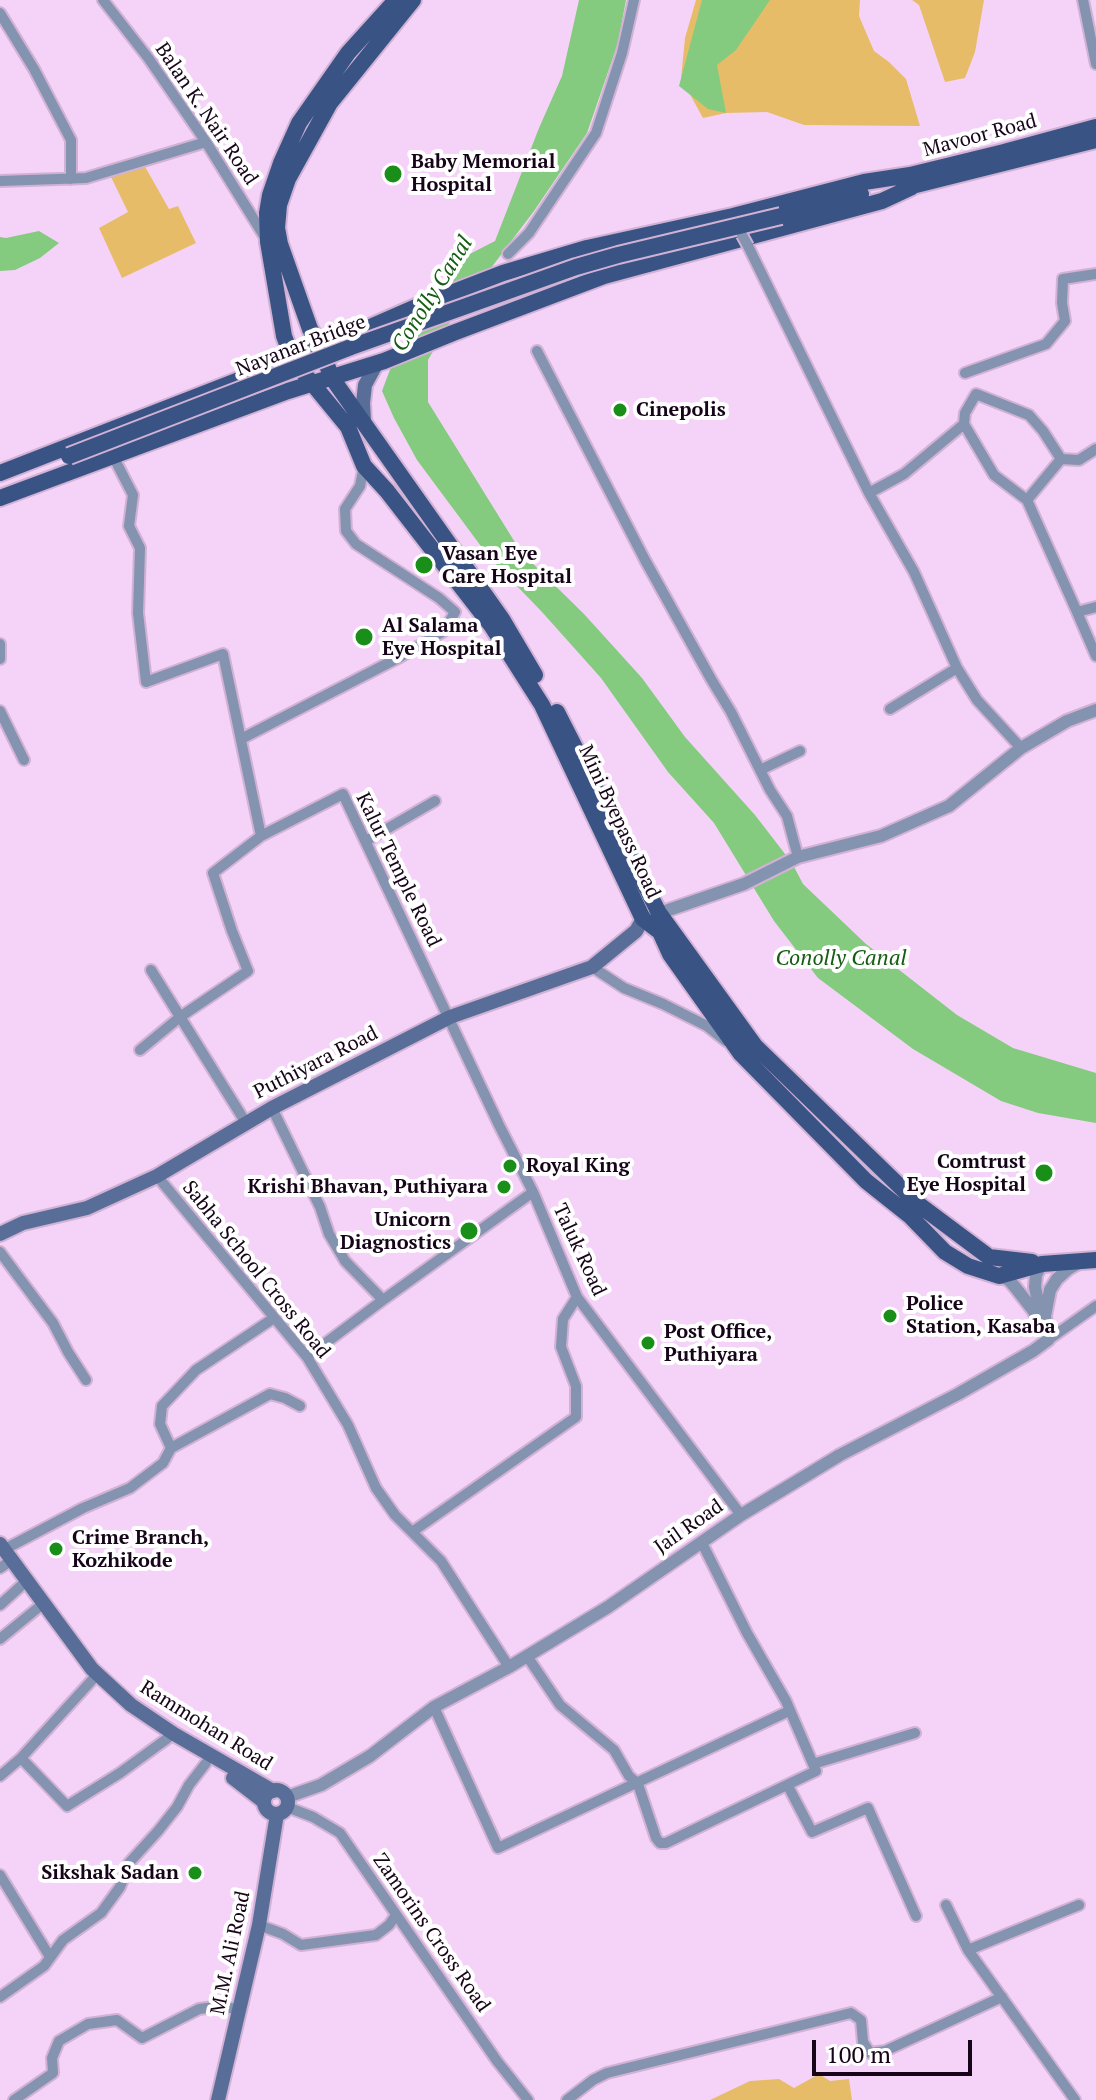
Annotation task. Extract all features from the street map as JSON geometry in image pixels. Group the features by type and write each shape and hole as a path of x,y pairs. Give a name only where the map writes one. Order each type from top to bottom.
{"main road":[{"path":"396,0 354,60 288,179 279,205 274,243 332,378 502,619 559,717 651,916 755,1046 918,1204 989,1257 1042,1264 1088,1261"},
{"path":"354,60 413,0"},
{"name":"Mavoor Road","path":"911,181 1096,127"},
{"name":"Mavoor Road","path":"781,216 911,181 1096,140"},
{"path":"0,473 293,360 503,273 587,248 733,216 864,182 911,181"},
{"path":"0,498 288,391 381,362 604,276 882,201 911,181"},
{"name":"Nayanar Bridge","path":"0,482 351,347 576,267 781,216"},
{"name":"Mini Byepass Road","path":"274,243 284,336 293,360 348,427 364,466 491,625 542,705 670,954 741,1054 866,1181 910,1216 945,1252 968,1266 999,1276"},
{"path":"538,263 550,266 556,273 556,281 545,298"},
{"path":"255,375 275,354 284,336"},
{"path":"364,421 365,385 381,362"},
{"name":"Puthiyara Road","path":"0,1234 23,1223 87,1208 157,1176 272,1108 450,1017 592,967 651,916"},
{"path":"999,1276 1042,1264"},
{"name":"Rammohan Road","path":"2,1557 71,1654 93,1679 127,1709 168,1738 206,1763 278,1802"},
{"name":"Rammohan Road","path":"2,1557 92,1669 121,1696 278,1802"},
{"name":"M.M. Ali Road","path":"218,2100 259,1925 278,1802"}],"street":[{"name":"Balan K. Nair Road","path":"103,0 149,59 274,243"},
{"path":"508,254 529,233 596,133 622,53 634,0"},
{"path":"1083,0 1096,64"},
{"path":"0,13 71,140 71,179"},
{"path":"0,181 86,178 206,142"},
{"path":"741,233 869,493 914,572 957,668 977,700 1021,748"},
{"path":"965,373 1046,344 1065,321 1063,279 1096,274"},
{"path":"537,351 645,560 787,816 798,857"},
{"path":"1061,459 1029,415 976,394 965,413 964,424 994,475 1027,500 1096,656"},
{"path":"869,493 904,474 964,424"},
{"path":"1061,459 1079,460 1096,449"},
{"path":"113,456 133,495 129,526 140,548 138,613 146,682 223,654 261,836 213,873 248,971 180,1017 140,1050"},
{"path":"1027,500 1061,459"},
{"path":"241,739 444,631 455,612 439,598 356,544 346,531 345,509 360,486 364,466"},
{"path":"1077,612 1096,607"},
{"path":"0,644 0,659"},
{"path":"890,709 957,668"},
{"path":"651,916 744,884 798,857 881,836 949,806 1021,748 1067,721 1096,710"},
{"path":"0,711 24,760"},
{"path":"760,770 800,751"},
{"name":"Kalur Temple Road","path":"261,836 343,794 450,1017"},
{"path":"366,841 435,801"},
{"path":"592,967 624,988 707,1026 741,1054"},
{"path":"151,970 246,1123"},
{"name":"Taluk Road","path":"450,1017 533,1192 577,1297 741,1515"},
{"path":"272,1108 320,1207 329,1234 345,1261 383,1300"},
{"name":"Sabha School Cross Road","path":"157,1176 307,1357 348,1425 376,1488 395,1515 441,1561 509,1667"},
{"path":"307,1357 533,1192"},
{"path":"0,1252 53,1323 86,1380"},
{"path":"1048,1340 1045,1316 1050,1290 1057,1279 1088,1261"},
{"path":"1042,1264 1036,1275 1035,1287 1048,1340"},
{"path":"999,1276 1009,1280 1033,1310 1048,1340"},
{"path":"412,1532 576,1417 576,1386 561,1347 563,1319 577,1297"},
{"path":"1048,1340 1096,1306"},
{"path":"171,1448 160,1424 162,1406 196,1370 274,1318"},
{"name":"Jail Road","path":"278,1802 321,1785 370,1756 434,1707 509,1667 608,1607 741,1515 840,1455 958,1394 1048,1340"},
{"path":"2,1557 83,1508 130,1488 163,1463 171,1448 270,1394 300,1406"},
{"path":"527,1656 560,1705 614,1750 629,1776 638,1784 660,1843 666,1843 816,1771 786,1701 747,1633 702,1543"},
{"path":"0,1605 22,1585"},
{"path":"0,1639 39,1607"},
{"path":"0,1776 21,1758 93,1679"},
{"path":"434,1707 498,1848 789,1711"},
{"path":"813,1764 915,1733"},
{"path":"21,1758 67,1806 168,1738"},
{"path":"0,1997 44,1966 63,1940 101,1913 120,1887 129,1863 177,1807 206,1763"},
{"path":"788,1786 812,1832 868,1808 916,1916"},
{"name":"Zamorins Cross Road","path":"278,1802 340,1833 497,2061 528,2100"},
{"path":"0,1875 50,1957"},
{"path":"946,1905 968,1950 1075,2100"},
{"path":"968,1950 1079,1905"},
{"path":"259,1925 301,1945 376,1935 396,1915"},
{"path":"567,2100 607,2073 851,2013 861,2020 863,2042 870,2053 885,2051 1002,1997"},
{"path":"14,2100 53,2073 52,2058 59,2041 88,2024 117,2020 142,2038 199,2009 221,2006 240,2010"}],"shaded area":[{"path":"696,0 860,0 859,16 874,51 906,79 920,126 804,125 767,112 726,113 703,118 681,78 685,38"},
{"path":"912,0 984,0 975,52 965,78 945,82 919,5"},
{"path":"143,163 169,209 178,206 196,243 122,278 99,228 128,212 111,177"},
{"path":"819,2074 830,2081 849,2079 852,2100 710,2100 750,2081 779,2079 794,2088"}],"water":[{"name":"Conolly Canal","path":"579,0 626,0 618,43 587,133 534,211 448,325 428,360 428,402 521,552 584,614 642,678 685,737 755,815 792,863 803,884 866,944 957,1015 1013,1048 1096,1073 1096,1123 1038,1113 1001,1101 913,1049 818,978 774,921 714,823 668,772 601,678 489,557 417,460 394,418 382,391 397,351 462,258 495,241 562,76"},
{"path":"702,0 770,0 736,50 717,65 726,113 708,109 679,86"},
{"path":"39,231 59,243 40,258 15,270 0,271 0,237"}],"place":[{"name":"Baby Memorial Hospital","path":"393,174"},
{"name":"Cinepolis","path":"620,410"},
{"name":"Vasan Eye Care Hospital","path":"424,565"},
{"name":"Al Salama Eye Hospital","path":"364,637"},
{"name":"Royal King","path":"510,1166"},
{"name":"Comtrust Eye Hospital","path":"1044,1173"},
{"name":"Krishi Bhavan, Puthiyara","path":"504,1187"},
{"name":"Unicorn Diagnostics","path":"469,1231"},
{"name":"Police Station, Kasaba","path":"890,1316"},
{"name":"Post Office, Puthiyara","path":"648,1343"},
{"name":"Crime Branch, Kozhikode","path":"56,1549"},
{"name":"Sikshak Sadan","path":"195,1873"}]}
